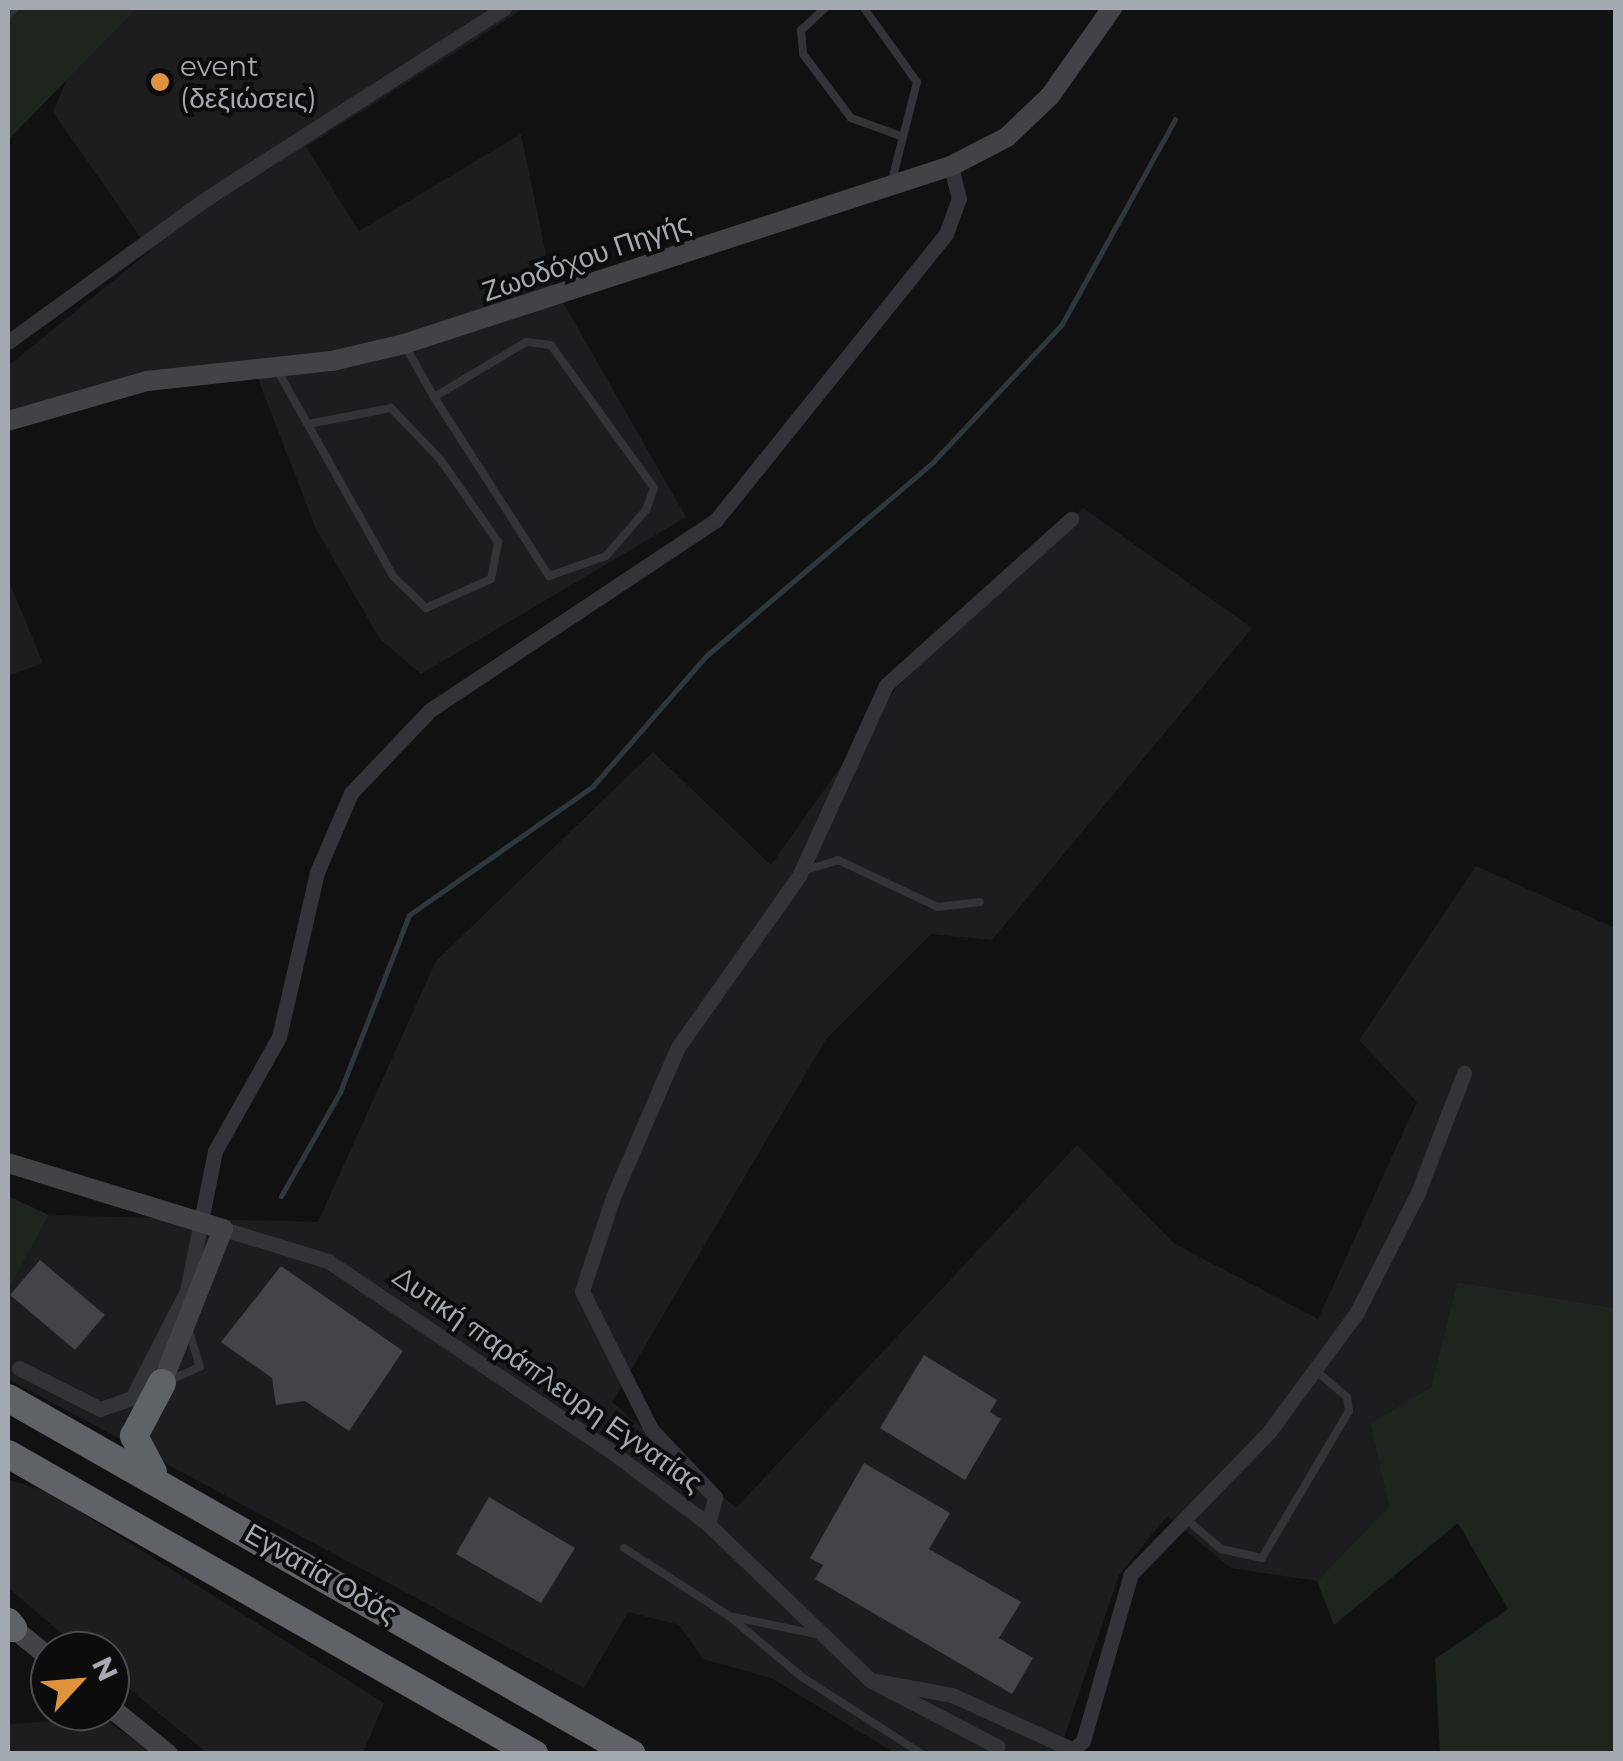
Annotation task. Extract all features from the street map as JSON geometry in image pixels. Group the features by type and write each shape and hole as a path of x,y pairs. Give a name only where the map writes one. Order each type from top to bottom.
{"highway":[{"path":"162,1384 134,1446 166,1483"},
{"name":"Εγνατία Οδός","path":"8,1398 166,1483 632,1754"},
{"name":"Εγνατία Οδός","path":"13,1459 534,1754"}],"street":[{"path":"8,342 207,198 504,8"},
{"name":"Ζωοδόχου Πηγής","path":"8,421 147,381 276,368 404,344 952,166 1007,137 1050,96 1112,8"},
{"path":"19,1368 100,1409 132,1398 187,1291 215,1150 279,1036 318,872 351,793 430,710 716,520 946,234 959,198 952,166"},
{"path":"708,1524 715,1497 651,1429 582,1291 678,1047 798,876 886,685 1071,519"},
{"path":"870,1680 952,1694 1073,1750 1109,1670 1131,1574 1245,1460 1357,1312 1417,1194 1464,1073"},
{"name":"Δυτική παράπλευρη Εγνατίας","path":"8,1164 202,1220 328,1262 708,1524 816,1634 870,1680 997,1750"},
{"path":"162,1384 188,1328 223,1228"},
{"path":"9,1625 30,1642"},
{"path":"130,1723 168,1754"}],"lane":[{"path":"825,8 802,30 803,54 851,118 898,135"},
{"path":"864,8 917,82 915,109 898,135 891,188"},
{"path":"404,344 434,397 549,576 606,556 646,510 654,488 551,346 526,342 434,397"},
{"path":"276,368 393,576 426,608 491,579 498,542 440,459 391,408 309,424"},
{"path":"798,876 838,860 938,907 980,902"},
{"path":"1185,1518 1221,1550 1262,1558 1349,1411 1347,1397 1315,1370"},
{"path":"624,1548 728,1616 802,1677 922,1754"},
{"path":"728,1616 816,1634"}],"shaded area":[{"path":"8,8 137,8 8,140"},
{"path":"137,8 525,8 306,147 359,231 521,134 552,283 686,517 421,674 380,639 316,529 255,371 147,381 8,418 8,366 150,251 53,112 71,70"},
{"path":"1083,508 1252,628 992,940 931,934 826,1039 612,1402 736,1508 1077,1145 1175,1244 1318,1319 1417,1102 1359,1040 1476,866 1615,928 1615,1308 1457,1282 1431,1387 1370,1423 1389,1506 1317,1581 1231,1568 1167,1516 1119,1575 1059,1753 895,1753 771,1678 703,1659 679,1625 628,1612 584,1688 8,1379 8,1291 49,1215 318,1222 436,961 653,752 771,865 897,687"},
{"path":"8,579 43,663 8,676"},
{"path":"8,1196 49,1215 8,1291"},
{"path":"1457,1282 1615,1308 1615,1753 1440,1753 1435,1659 1508,1609 1458,1523 1334,1625 1317,1581 1389,1506 1370,1423 1431,1387"},
{"path":"8,1480 47,1491 384,1703 363,1753 207,1753 130,1689 130,1631 59,1631 8,1588"},
{"path":"30,1723 30,1731 122,1731 154,1753 8,1753 8,1724"}],"building":[{"path":"40,1260 105,1315 75,1350 10,1295"},
{"path":"281,1266 403,1351 349,1431 305,1401 276,1405 272,1378 221,1342"},
{"path":"924,1355 997,1400 990,1412 1001,1419 965,1480 880,1428"},
{"path":"864,1463 950,1513 929,1549 1021,1602 999,1638 1033,1658 1012,1694 815,1579 823,1565 810,1558"},
{"path":"489,1497 575,1548 541,1603 456,1554"}],"waterway":[{"path":"8,15 16,8"},
{"path":"281,1196 340,1092 409,915 593,786 706,656 933,462 1062,324 1175,119"}],"place":[{"name":"event (δεξιώσεις)","path":"160,82"}]}
